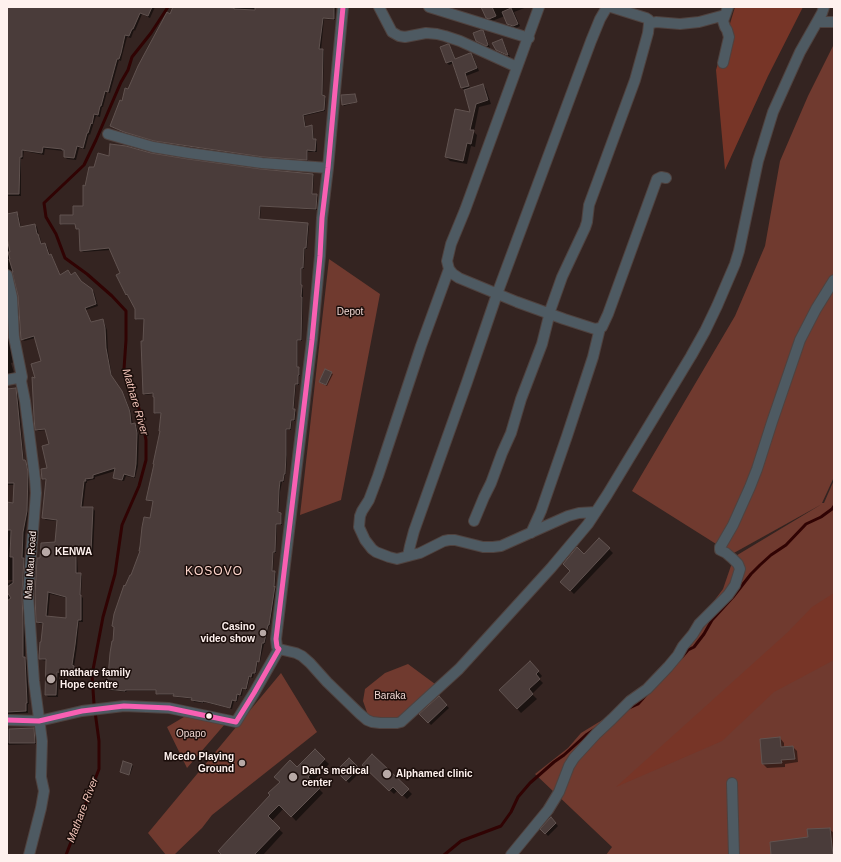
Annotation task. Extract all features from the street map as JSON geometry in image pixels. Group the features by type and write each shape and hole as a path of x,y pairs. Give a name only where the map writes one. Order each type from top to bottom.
{"street":[{"path":"279,649 277,647 276,638 312,340 322,218 343,7"},
{"path":"379,7 392,32 399,36 405,37 426,33 445,36 460,41 517,67"},
{"path":"429,7 529,38"},
{"path":"540,7 468,203 451,244 447,261 449,270 459,278 550,314 595,329 600,328"},
{"path":"408,556 414,531 497,294 591,40 607,7"},
{"path":"474,520 494,477 511,433 521,399 542,344 551,308 562,277 585,228 589,205 635,80 648,33 649,20 611,7"},
{"path":"279,649 302,656 367,720 380,723 401,722 459,669 559,559 588,524 607,495 691,356 717,306 739,251 758,161 773,112 800,52 824,7"},
{"path":"649,24 656,22 680,24 699,22 727,11"},
{"path":"723,63 729,37 724,24 727,11"},
{"path":"817,22 834,22"},
{"path":"108,134 153,148 262,163 328,168"},
{"path":"531,533 541,511 568,436 593,357 600,328 602,327 608,314 657,179 661,177 666,178"},
{"path":"449,270 420,346 376,482 369,500 360,516 359,527 365,540 376,552 397,559 427,550 444,541 455,540 483,547 501,546 568,516 579,513 596,512"},
{"name":"Mau Mau Road","path":"7,275 12,297 14,337 22,377 21,381 36,479 28,594 34,681 42,741 41,777 44,791 29,855"},
{"path":"511,855 548,810 574,758 630,701 647,689 668,668 699,624 728,595 735,585 740,569 738,564 726,552 720,550 720,547 733,525 755,476 800,340 816,309 834,280"},
{"path":"7,380 22,377"},
{"path":"7,720 39,721 82,710 124,706 169,708 236,722 279,649"},
{"path":"732,782 734,855"}],"green space":[{"path":"834,44 834,477 822,503 824,503 834,480 834,855 606,855 612,847 535,774 568,748 581,733 635,700 659,674 723,589 734,557 822,504 732,554 632,491 735,316 765,246 780,161 808,96"},
{"name":"Depot","path":"329,259 380,294 341,500 300,515"},
{"name":"Baraka","path":"408,664 435,684 399,718 369,718 363,701 365,689 385,673"},
{"name":"Mcedo Playing Ground","path":"281,673 317,732 212,815 202,828 174,855 166,855 148,833"},
{"name":"Opapo","path":"189,714 225,724 187,768 167,727"}],"shaded area":[{"path":"735,7 803,7 768,76 725,170 716,70"},
{"path":"834,593 834,660 774,692 722,741 616,787 788,632 812,607"}],"building":[{"path":"7,7 152,7 148,16 140,13 129,36 125,35 121,53 119,59 117,59 108,92 105,91 98,115 94,114 83,148 77,146 74,158 64,157 64,150 62,149 43,147 42,153 22,150 22,157 20,157 19,194 7,194"},
{"path":"173,7 224,7 255,10 255,7 334,7 334,19 323,18 319,49 323,49 322,95 325,96 324,110 303,115 305,127 312,125 313,139 316,139 315,151 307,150 307,160 263,157 154,141 110,126 120,100 122,101 125,88 128,89 138,66 167,12 170,14"},
{"path":"481,7 492,7 496,16 489,19 486,18"},
{"path":"511,8 518,24 513,26 507,24 502,12"},
{"path":"483,30 488,45 486,46 476,41 473,33"},
{"path":"502,39 508,55 496,50 492,43"},
{"path":"448,44 455,59 471,53 477,68 465,73 469,86 461,88 452,61 446,63 440,47"},
{"path":"483,84 488,100 476,104 470,130 474,130 471,144 467,143 463,161 445,157 455,109 470,112 464,90"},
{"path":"355,94 357,102 342,105 341,95"},
{"path":"110,144 188,159 261,169 313,174 312,194 317,194 316,209 260,206 259,219 308,223 306,248 304,248 303,268 301,268 301,340 297,340 297,367 299,367 299,375 298,384 295,384 293,409 295,409 294,420 291,420 290,429 286,429 285,474 283,481 280,481 279,490 278,512 281,513 281,524 276,524 275,552 273,552 272,571 275,571 274,587 275,586 269,625 264,643 262,643 259,662 257,661 255,673 252,673 251,677 249,676 246,689 242,688 240,695 237,694 236,701 232,700 230,708 203,701 191,700 192,698 173,696 174,694 156,694 156,690 125,691 107,689 110,653 113,641 114,627 112,626 114,614 124,585 125,586 131,575 140,551 144,517 150,518 153,501 146,500 160,431 161,413 154,413 153,393 143,394 141,341 143,341 144,319 135,319 135,309 116,275 120,273 109,248 80,251 79,229 76,229 75,224 60,224 60,215 73,215 73,206 83,206 83,185 85,186 89,167 94,167 98,153 109,156"},
{"path":"17,212 20,227 35,224 41,244 45,243 49,255 51,254 60,275 68,270 71,275 75,272 81,281 92,289 96,304 85,308 91,322 103,319 111,375 122,391 129,409 131,424 135,423 137,433 134,477 124,474 122,480 113,478 115,468 93,475 93,478 85,479 86,481 84,481 81,507 93,507 91,552 76,552 76,573 81,573 81,620 78,620 72,665 74,666 73,674 57,672 56,695 45,695 46,659 39,659 43,623 36,622 35,594 37,558 40,558 41,543 55,542 57,520 42,518 46,479 42,479 41,469 47,468 42,446 49,444 45,429 35,430 32,377 35,378 31,364 41,361 34,336 21,340 18,296 8,252 10,252 7,238 7,214","holes":["48,592 66,597 66,618 46,616"]},
{"path":"325,369 332,372 326,385 319,382"},
{"path":"16,388 23,460 26,462 28,472 27,511 23,532 22,558 24,558 22,594 23,657 25,657 27,703 26,711 7,712 7,601 11,598 7,592 7,587 13,583 13,557 10,557 11,530 7,530 7,502 13,503 14,483 7,483 7,389"},
{"path":"599,538 610,548 570,591 560,582 570,571 563,564 577,547 584,554"},
{"path":"530,661 539,671 536,674 540,679 529,689 533,694 517,709 499,690"},
{"path":"439,696 447,705 428,723 419,714"},
{"path":"34,728 35,743 9,743 9,729"},
{"path":"780,737 781,747 793,746 795,759 781,760 782,763 762,764 760,739"},
{"path":"315,749 325,759 308,777 320,788 291,817 279,805 268,816 280,828 254,855 222,855 218,851 270,795 268,793 280,782 274,777 290,760 297,767"},
{"path":"372,754 409,789 402,796 393,787 389,791 362,765"},
{"path":"349,758 359,768 346,781 336,771"},
{"path":"123,761 132,764 129,775 120,772"},
{"path":"551,817 556,823 545,834 540,829"},
{"path":"830,828 833,855 771,855 770,842 808,837 807,829"}],"waterway":[{"name":"Mathare River","path":"66,855 99,769 99,741 92,675 103,617 115,574 122,525 139,486 146,460 146,440 141,415 132,387 124,369 126,311 112,296 87,274 65,258 56,234 46,217 44,203 84,165 121,82 128,70 132,57 151,33 168,7"},
{"path":"682,657 688,650 694,647 712,620 760,565 771,555 786,545 806,524 821,517 834,506"},
{"path":"627,709 638,704 646,695"},
{"path":"444,855 461,841 501,826 511,812 518,797 530,783 595,729"}],"transit line":[{"path":"7,720 39,721 82,711 124,706 169,708 236,722 279,649 277,647 276,639 312,340 322,218 343,7"}],"place":[{"name":"KENWA","path":"46,552"},
{"name":"Casino video show","path":"263,633"},
{"name":"mathare family Hope centre","path":"51,679"},
{"name":"Mcedo Playing Ground","path":"242,763"},
{"name":"Alphamed clinic","path":"387,774"},
{"name":"Dan's medical center","path":"293,777"}],"district":[{"name":"KOSOVO","path":"214,572"}]}
